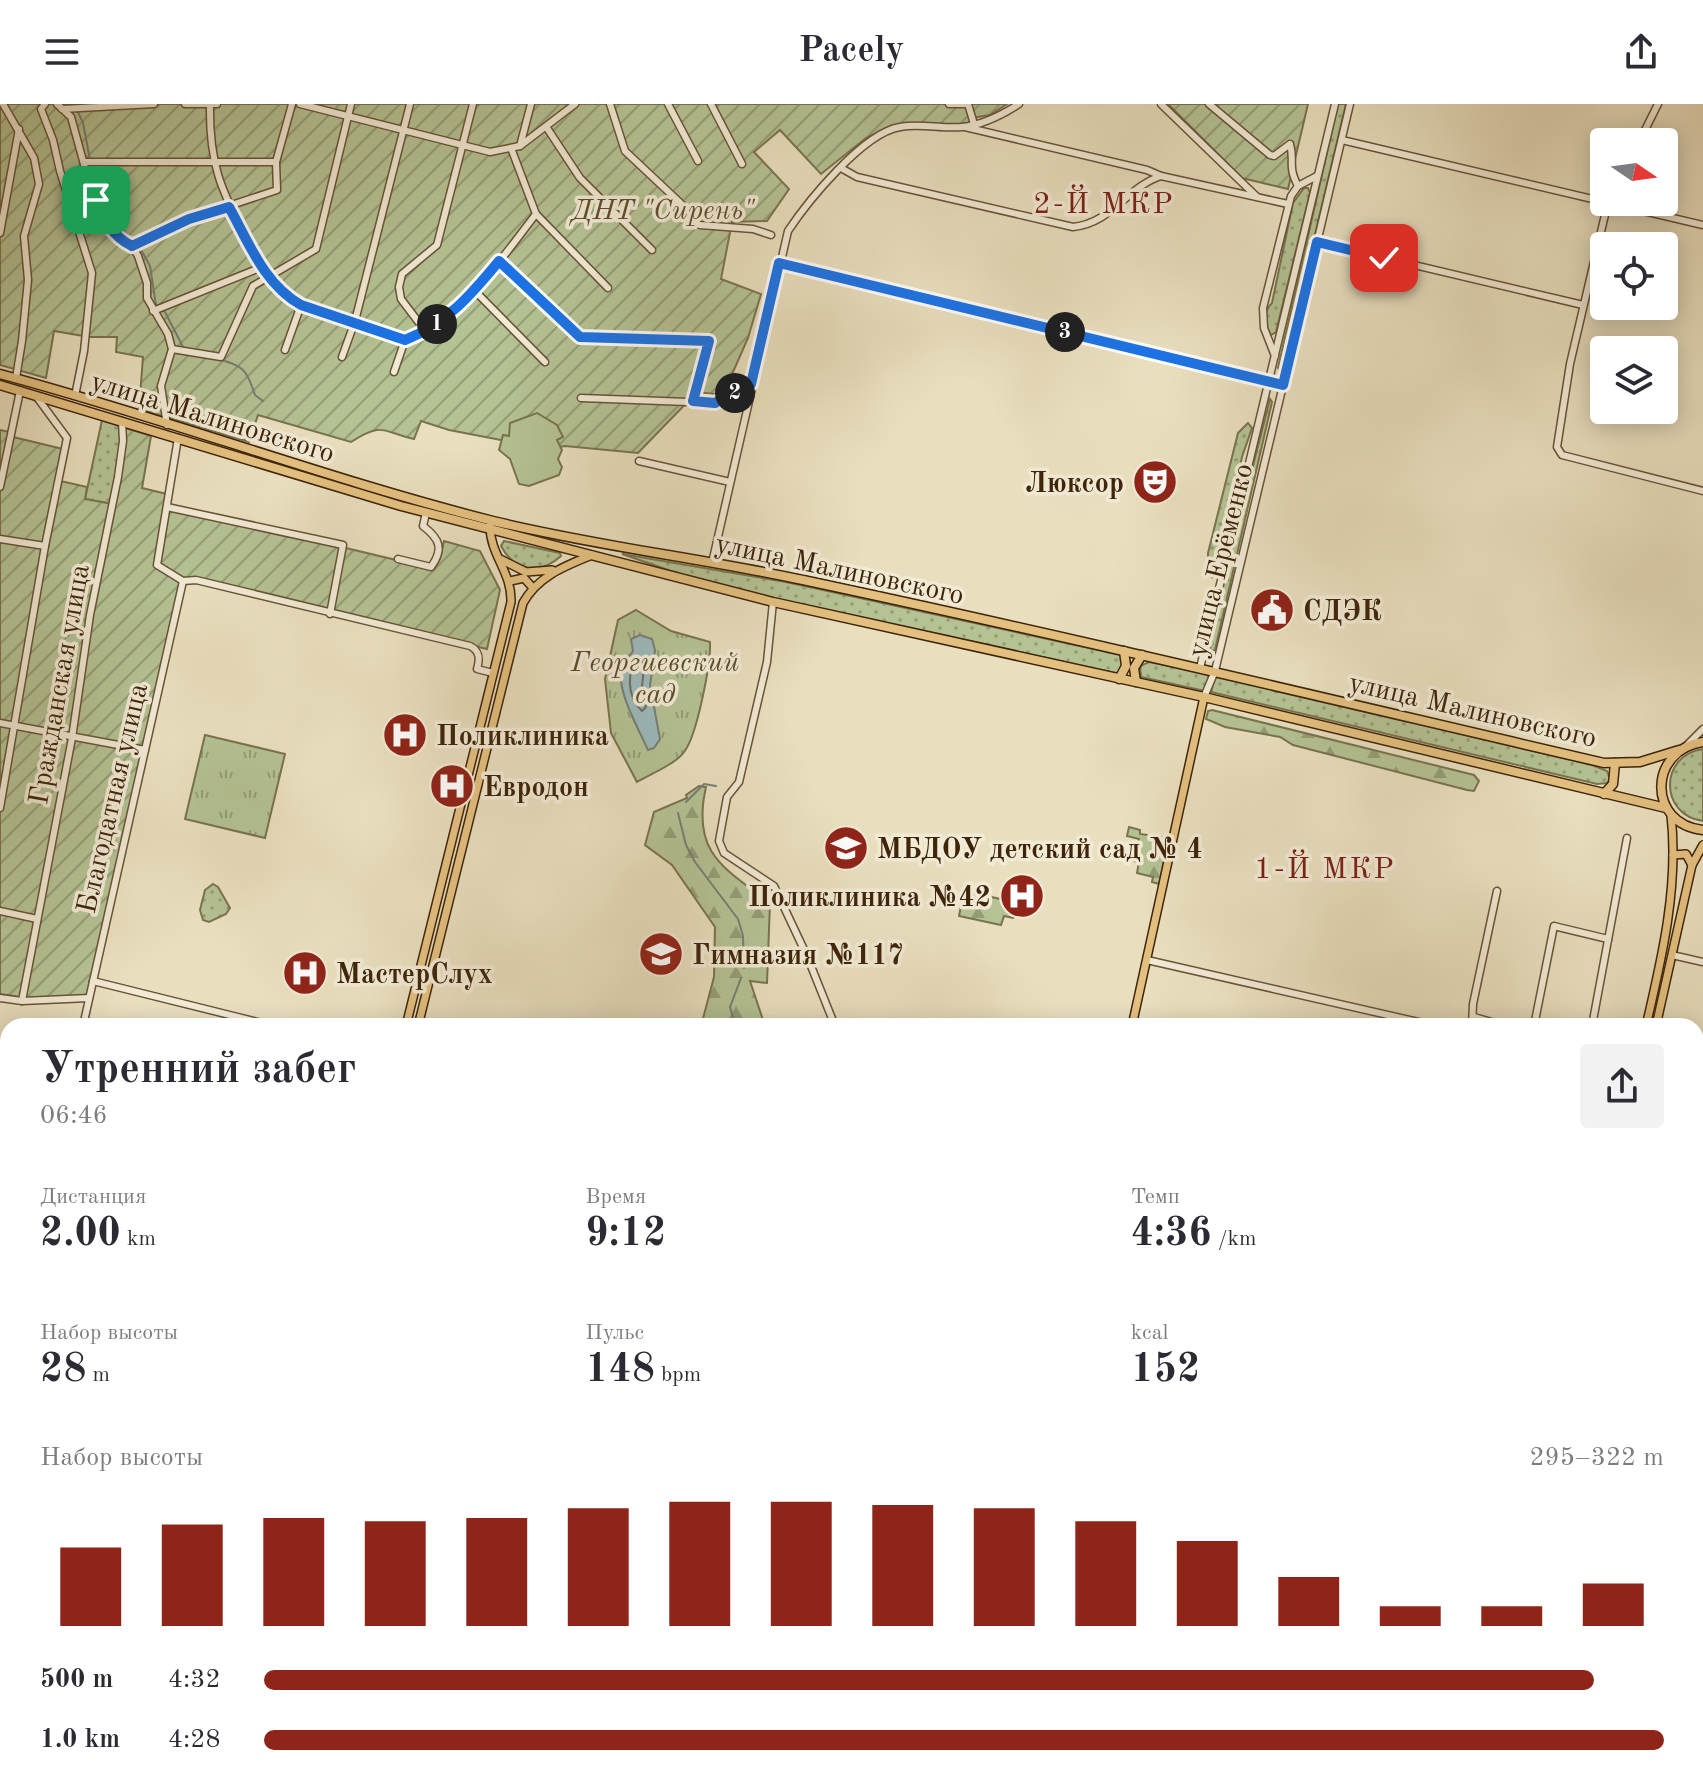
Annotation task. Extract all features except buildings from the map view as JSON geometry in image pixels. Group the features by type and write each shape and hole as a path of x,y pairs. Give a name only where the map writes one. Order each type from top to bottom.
{"highway":[{"name":"улица Малиновского","path":"0,374 593,554 773,602 1204,697 1604,794 1669,812 1686,825 1703,830"},
{"name":"улица Малиновского","path":"0,385 426,513 802,579 1215,671 1494,738 1615,763 1640,762 1703,742"},
{"path":"1119,679 1126,666 1124,651"},
{"path":"1136,682 1134,668 1142,655"},
{"path":"1669,812 1662,798 1661,782 1666,765 1682,748"},
{"path":"1604,794 1613,784 1615,763"}],"main road":[{"path":"408,1018 511,602 510,581 499,558 490,525"},
{"path":"499,558 526,572 537,573 593,554"},
{"path":"420,1018 519,616 533,588 559,568"},
{"path":"510,581 524,578 533,588"},
{"name":"улица Ерёменко","path":"1134,1018 1204,697"},
{"path":"474,744 480,749 486,747"},
{"path":"470,762 477,759 482,764"},
{"path":"1648,1018 1665,943 1673,855 1669,812"},
{"path":"1658,1018 1692,865 1703,845"},
{"path":"1673,855 1686,854 1692,865"}],"street":[{"path":"3,104 34,158 39,184 24,236 28,280 16,378"},
{"path":"45,104 41,109 92,273 88,327 75,396"},
{"path":"59,107 154,104"},
{"path":"185,104 212,104 210,136 220,186 268,277 301,305 405,340 426,332 453,314 536,214"},
{"path":"132,246 189,219 277,190 276,162 292,104"},
{"path":"300,104 490,152 520,146 575,104"},
{"path":"172,349 221,357 253,286 316,249 351,104"},
{"path":"342,357 355,321 410,104"},
{"path":"426,332 401,299 399,287 402,274 437,245 473,104"},
{"path":"520,146 531,104"},
{"path":"610,104 625,151 700,225 753,229 771,235"},
{"path":"668,104 698,161"},
{"path":"711,104 742,164"},
{"path":"949,104 968,104 974,124"},
{"path":"964,127 1000,117 1019,104"},
{"path":"1161,104 1257,197"},
{"path":"1209,104 1270,155 1274,156 1290,144 1289,166 1298,186"},
{"name":"улица Ерёменко","path":"1200,668 1335,104"},
{"name":"улица Ерёменко","path":"1204,697 1215,671 1350,104"},
{"path":"1646,128 1658,104"},
{"path":"59,107 71,117 88,179 105,222 119,240 132,246 143,269 147,298 168,334 172,349 161,386 167,425"},
{"path":"712,563 788,231 802,210 856,151 881,133 898,127 964,127 1288,204"},
{"path":"547,128 580,178 652,250"},
{"path":"0,233 19,129"},
{"path":"1342,140 1590,199"},
{"path":"511,148 536,214 608,288"},
{"path":"84,162 276,162"},
{"path":"841,168 857,177 1073,227 1093,224 1145,184 1161,176"},
{"path":"1275,356 1264,328 1263,308 1288,204 1298,186 1317,176"},
{"path":"1605,216 1583,305 1556,438 1557,447 1562,455 1703,491"},
{"path":"1664,216 1703,225"},
{"path":"1317,242 1583,305"},
{"path":"499,261 580,337 709,341 693,401"},
{"path":"779,263 1283,385"},
{"path":"153,311 262,267"},
{"path":"475,291 545,362"},
{"path":"285,350 301,305"},
{"path":"394,372 405,340"},
{"path":"1272,368 1279,374 1287,372"},
{"path":"581,398 715,403 751,384"},
{"path":"0,487 20,391"},
{"path":"1266,393 1275,391 1281,396"},
{"path":"0,808 45,546 67,438 36,396"},
{"name":"Гражданская улица","path":"22,1001 72,738 90,615 118,477 123,441 122,421"},
{"path":"178,438 157,565 183,581 196,580 470,646 480,659 477,669 493,673"},
{"path":"639,461 730,482"},
{"path":"167,507 343,545 330,614"},
{"path":"398,559 431,567 438,557 440,549 436,536 423,526 426,513"},
{"path":"0,539 45,546"},
{"name":"Благодатная улица","path":"85,1018 183,581"},
{"path":"773,602 767,662 739,782 727,797 719,841 724,853 774,886 832,1018"},
{"path":"1204,649 1211,654 1219,653"},
{"path":"0,723 145,750"},
{"path":"1682,748 1703,729"},
{"path":"1593,1018 1627,838"},
{"path":"1477,1018 1474,1017 1473,1004 1497,891"},
{"path":"0,911 37,919"},
{"path":"1536,1018 1554,926 1608,939"},
{"path":"1672,955 1703,962"},
{"path":"1147,960 1401,1018"},
{"path":"93,981 242,1018"},
{"path":"0,998 22,1001 89,998"}],"green space":[{"name":"ДНТ \"Сирень\"","path":"0,104 1007,104 990,115 972,118 969,125 893,125 866,138 821,174 780,130 754,152 789,189 767,221 732,222 721,279 761,294 748,338 723,395 697,392 638,453 565,446 547,449 449,430 421,421 414,439 377,430 351,442 258,415 249,442 139,409 143,357 116,352 117,337 89,337 54,331 46,378 0,365"},
{"path":"1168,104 1308,104 1288,189 1242,178"},
{"path":"1338,104 1346,104 1283,369 1280,370 1278,368"},
{"path":"1304,188 1308,188 1310,193 1276,332 1271,335 1266,315 1272,303 1293,203"},
{"path":"1270,399 1272,402 1215,650 1212,651 1223,583"},
{"path":"537,413 557,425 563,437 557,440 562,450 558,459 562,467 559,475 529,486 519,484 510,459 499,450 503,435 509,436 510,423"},
{"path":"102,420 120,426 121,442 111,504 85,499"},
{"path":"1248,423 1252,428 1242,457 1218,570 1212,577 1208,571 1208,553 1238,433"},
{"path":"123,427 151,436 142,488 167,494 164,509 262,528 434,569 444,541 480,551 500,590 487,649 181,578 88,997 25,998 0,994 0,430 10,432 9,436 63,449 56,480 87,487 85,499 113,504"},
{"path":"504,541 560,553 561,556 545,566 528,568 507,555 501,546"},
{"path":"622,554 786,582 1121,655 1124,661 1120,672 1116,673 781,600 677,573"},
{"name":"Георгиевский сад","path":"636,610 671,631 710,642 702,699 689,744 675,760 637,782 611,733 605,679 618,620"},
{"path":"1149,662 1209,674 1205,691 1141,677 1140,666"},
{"path":"1215,676 1592,765 1607,771 1610,779 1607,783 1597,784 1211,692"},
{"path":"1208,711 1474,775 1479,781 1474,791 1467,790 1293,745 1280,737 1225,727 1206,719"},
{"path":"205,735 285,754 265,838 185,819"},
{"path":"1703,749 1703,821 1678,808 1670,785 1678,762"},
{"path":"699,786 706,787 703,828 715,857 770,903 767,983 750,981 762,1018 703,1018 714,977 715,927 672,865 645,845 654,812 687,798 686,795"},
{"path":"1129,827 1140,830 1140,834 1169,838 1159,884 1152,882 1153,877 1137,873 1139,862 1134,861 1139,839 1127,836"},
{"path":"213,884 230,908 226,914 209,922 203,920 200,910 205,890"},
{"path":"964,891 1023,904 1013,918 1004,916 1001,925 959,916"}],"water":[{"path":"640,635 652,639 655,650 650,685 660,739 654,748 648,750 628,706 621,681 624,661 633,651 631,639"}],"waterway":[{"path":"78,112 90,160"},
{"path":"92,166 107,208 135,241"},
{"path":"139,246 150,266 156,305 165,312 183,347"},
{"path":"218,359 243,370 255,395 263,401"},
{"path":"686,802 704,784 716,786"},
{"path":"678,813 686,845 695,862 738,919 743,936 744,968"},
{"path":"733,1018 730,1007 741,978"}],"place":[{"name":"Люксор","path":"1155,482"},
{"name":"СДЭК","path":"1272,610"},
{"name":"Поликлиника","path":"405,735"},
{"name":"Евродон","path":"452,786"},
{"name":"МБДОУ детский сад № 4","path":"846,848"},
{"name":"Поликлиника №42","path":"1022,896"},
{"name":"Гимназия №117","path":"661,954"},
{"name":"МастерСлух","path":"305,973"}],"district":[{"name":"2-Й МКР","path":"1104,203"},
{"name":"1-Й МКР","path":"1325,868"}],"route":[{"path":"96,200 105,222 119,240 132,246 189,219 229,207 268,277 290,298 301,305 405,340 426,332 453,314 499,261 580,337 709,341 693,401 715,403 751,384 779,263 1283,385 1317,242 1384,258"}]}
